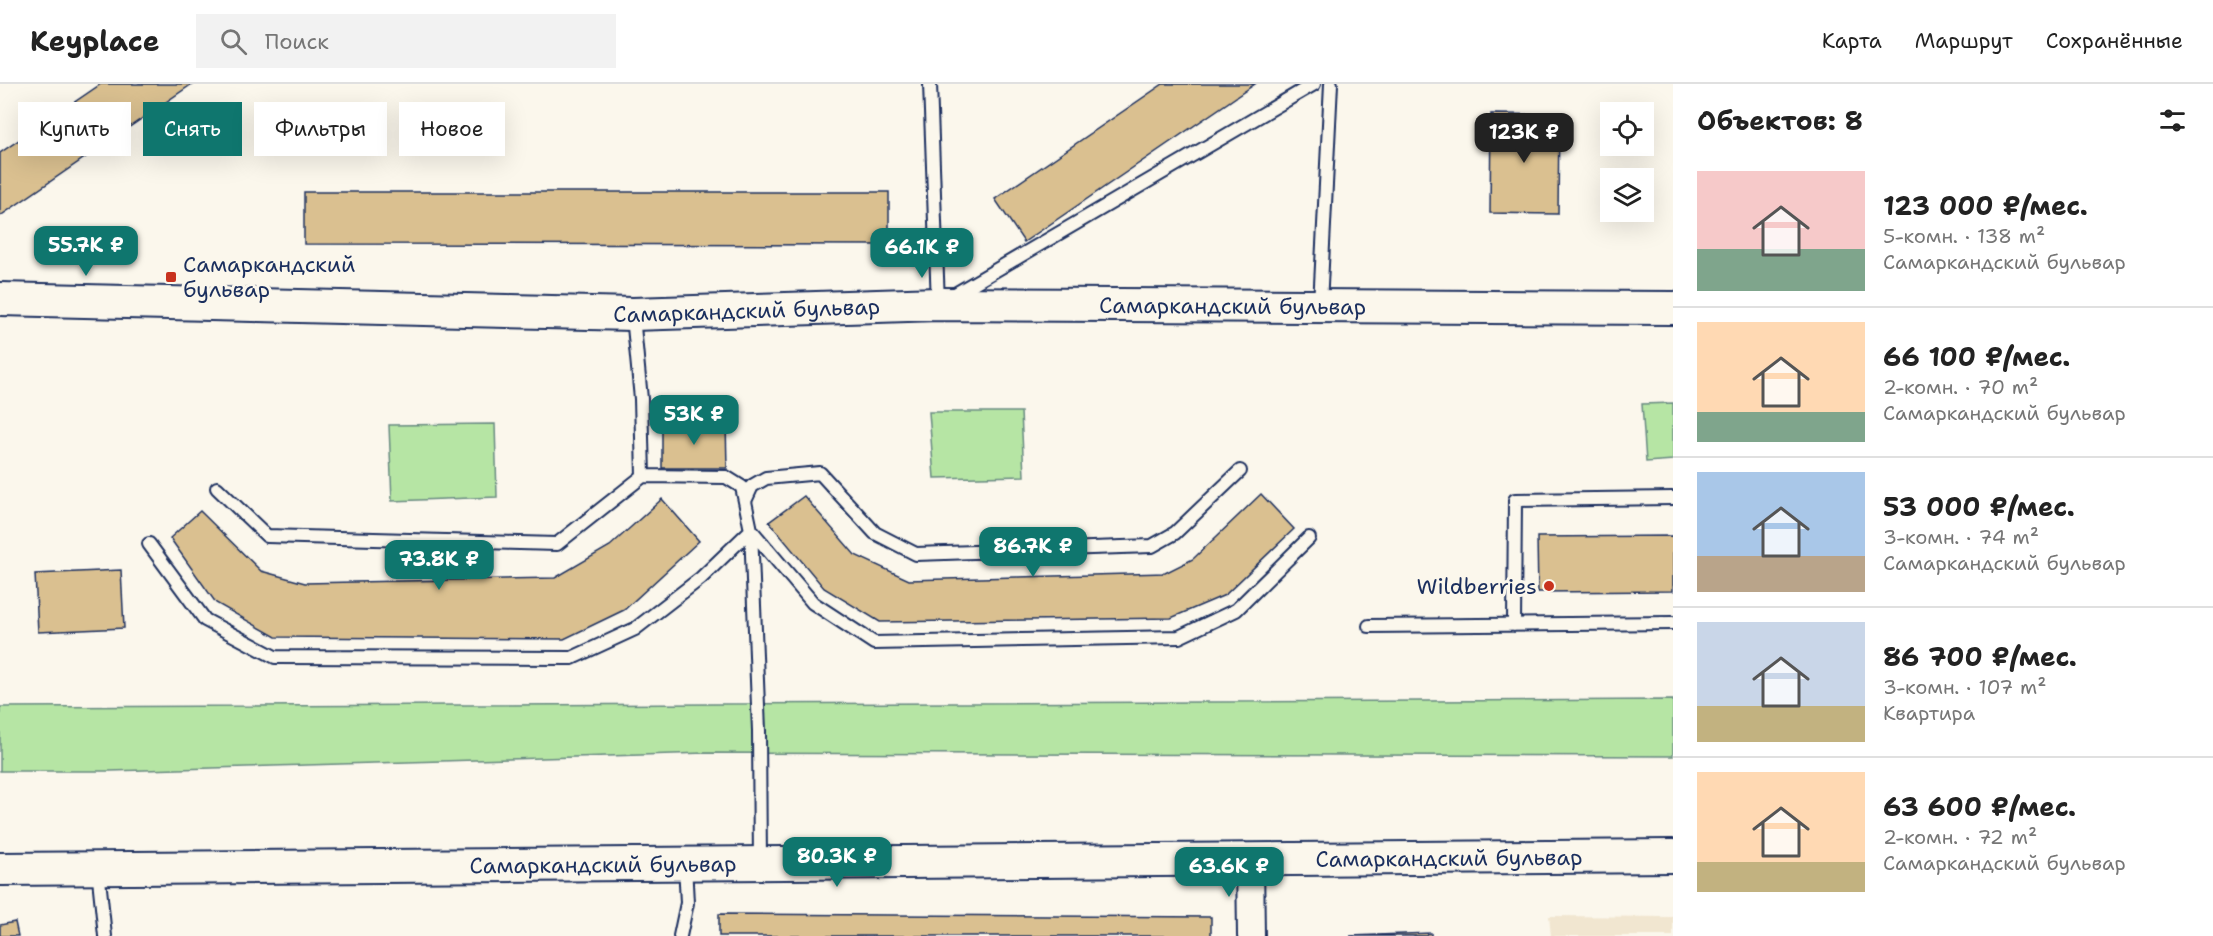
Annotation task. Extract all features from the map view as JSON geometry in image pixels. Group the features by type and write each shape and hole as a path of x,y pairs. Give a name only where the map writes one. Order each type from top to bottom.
{"street":[{"name":"Самаркандский бульвар","path":"0,299 633,314 938,304 1673,308"},
{"name":"Самаркандский бульвар","path":"0,869 1673,856"},
{"path":"1250,860 1251,936"}],"lane":[{"path":"930,84 938,304 1314,84"},
{"path":"1320,307 1331,84"},
{"path":"633,314 641,399 643,476"},
{"path":"746,499 752,486 766,478 820,473 874,533 916,554 1152,546 1174,533 1240,471"},
{"path":"217,488 267,536 557,544 643,476 726,477 741,487 746,499 751,530 759,730 760,863"},
{"path":"1514,625 1515,500 1673,498"},
{"path":"751,530 813,603 874,644 1179,637 1236,610 1309,538"},
{"path":"149,544 205,620 275,657 572,658 635,629 701,578 751,530"},
{"path":"1369,626 1673,623"},
{"path":"680,936 687,903 685,864"},
{"path":"98,868 105,936"}],"shaded area":[{"path":"1549,916 1673,917 1673,936 1551,936"}],"green space":[{"path":"1673,403 1673,460 1646,462 1642,404"},
{"path":"929,412 1021,412 1024,476 934,478"},
{"path":"495,424 497,497 392,501 389,425"},
{"path":"1673,700 1673,756 706,753 110,771 0,771 0,707"}],"building":[{"path":"101,84 192,84 166,102 143,102 143,118 131,126 131,102 75,102"},
{"path":"1163,84 1255,84 1024,242 995,199"},
{"path":"1491,114 1559,115 1558,214 1490,213"},
{"path":"18,141 18,156 87,156 0,216 0,153"},
{"path":"304,192 889,192 889,245 304,244"},
{"path":"662,423 726,423 727,468 662,468"},
{"path":"1261,494 1294,529 1225,595 1171,618 880,622 824,588 769,522 804,496 855,555 909,580 1165,573 1193,559"},
{"path":"662,499 699,541 624,610 564,639 276,637 216,603 170,538 200,511 261,571 305,583 555,578 610,546"},
{"path":"1673,536 1673,591 1538,592 1537,537"},
{"path":"121,570 124,628 38,632 35,574"},
{"path":"719,914 1211,917 1211,936 719,936"},
{"path":"15,922 18,936 0,936 0,925"},
{"path":"1431,933 1431,936 1350,936"}],"place":[{"name":"Самаркандский бульвар","path":"171,277"},
{"name":"Wildberries","path":"1549,586"}]}
